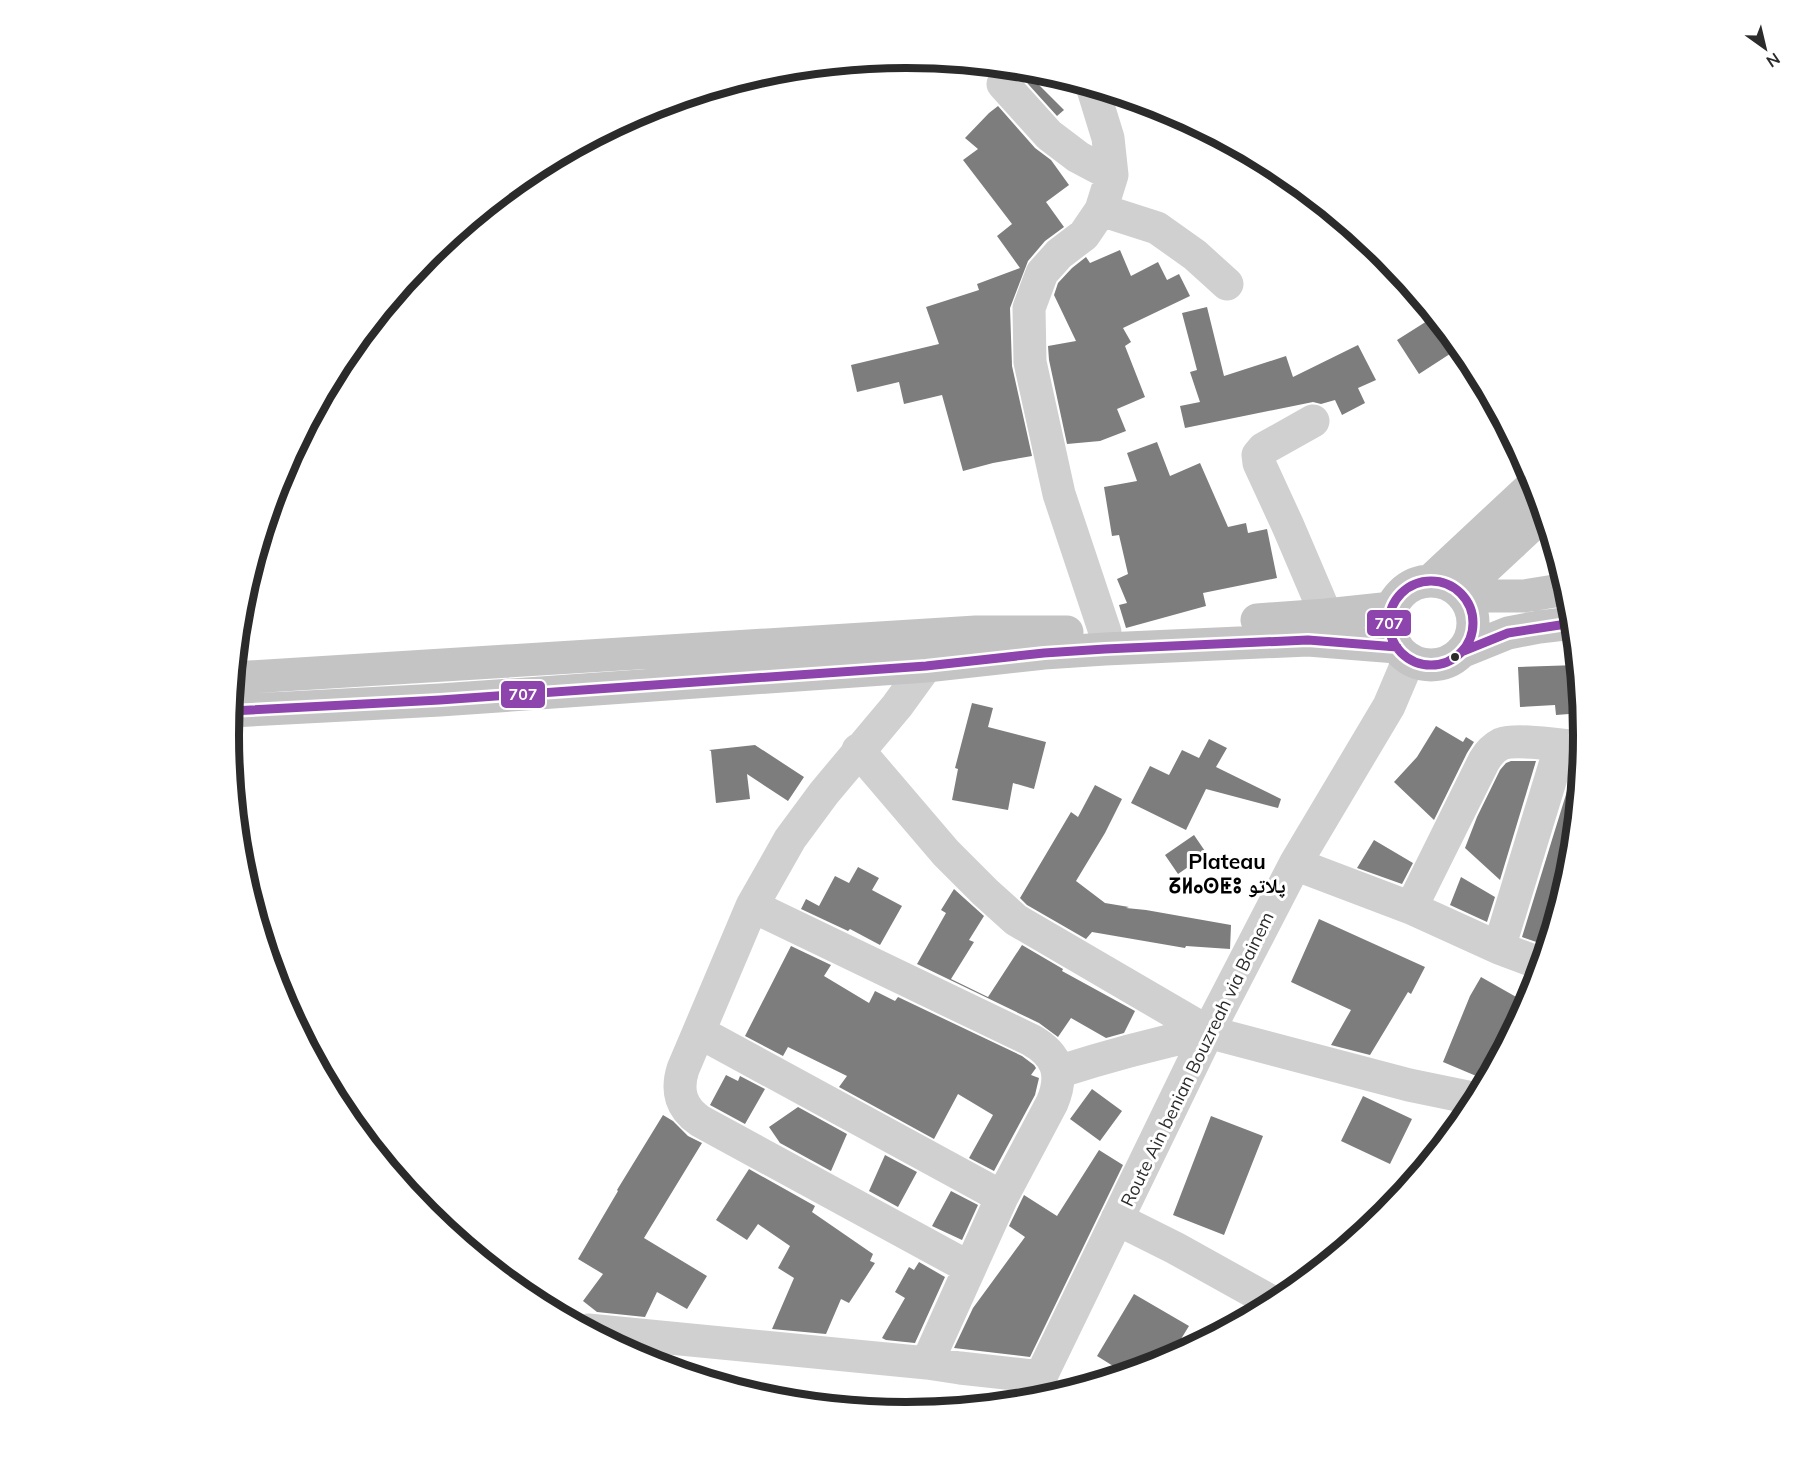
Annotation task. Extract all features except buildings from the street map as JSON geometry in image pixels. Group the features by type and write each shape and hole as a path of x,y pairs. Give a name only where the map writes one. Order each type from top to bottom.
{"main road":[{"path":"1430,581 1527,490"},
{"path":"1462,594 1539,519"},
{"path":"1403,653 1391,634 1389,621 1392,608 1400,595 1412,585 1430,581 1446,583 1462,594 1472,609 1474,625 1470,640 1461,652"},
{"path":"1462,594 1524,596 1558,591"},
{"path":"242,678 976,632 1105,632 1392,608"},
{"path":"240,711 440,700 926,666 1044,653 1308,640 1403,653 1427,665 1446,662 1461,652 1508,633 1564,624"}],"street":[{"path":"1004,84 1049,135 1078,158 1112,175"},
{"path":"1095,95 1108,138 1112,175 1101,210 1084,236 1059,254 1042,273 1029,308 1030,362 1059,494 1105,632"},
{"path":"1101,210 1157,228 1195,255 1227,284"},
{"path":"1313,421 1263,449 1258,455 1259,463 1326,615"},
{"name":"Route Ain benian Bouzreah via Bainem","path":"1035,1389 1208,1032 1295,864 1389,706 1403,653"},
{"path":"926,666 897,706 858,750 790,839 752,906 683,1069 679,1089 681,1099 692,1115 970,1268"},
{"path":"1411,908 1488,754 1500,744 1508,742 1572,746 1499,948"},
{"path":"858,750 946,853 1016,920 1208,1032 1409,1085 1468,1097"},
{"path":"1295,864 1411,908 1499,948 1535,961"},
{"path":"752,906 1031,1040 1051,1055 1058,1072 1057,1092 1052,1104 1002,1197 927,1363"},
{"path":"699,1032 1002,1197"},
{"path":"1058,1072 1147,1045 1208,1032"},
{"path":"1117,1219 1175,1248 1264,1298"},
{"path":"607,1332 927,1363 960,1368 1035,1389"}],"transit line":[{"name":"707","path":"1431,581 1454,588 1466,600 1473,623 1466,646 1454,658 1431,665 1408,658 1396,646 1389,623 1396,600 1408,588 1431,581"},
{"name":"707","path":"1461,652 1508,633 1564,624"},
{"name":"707","path":"240,711 440,700 926,666 1105,649 1308,640 1397,647"}],"district":[{"name":"Plateau ⵒⵍⴰⵙⵟⵓ پلاتو","path":"1227,873"}]}
